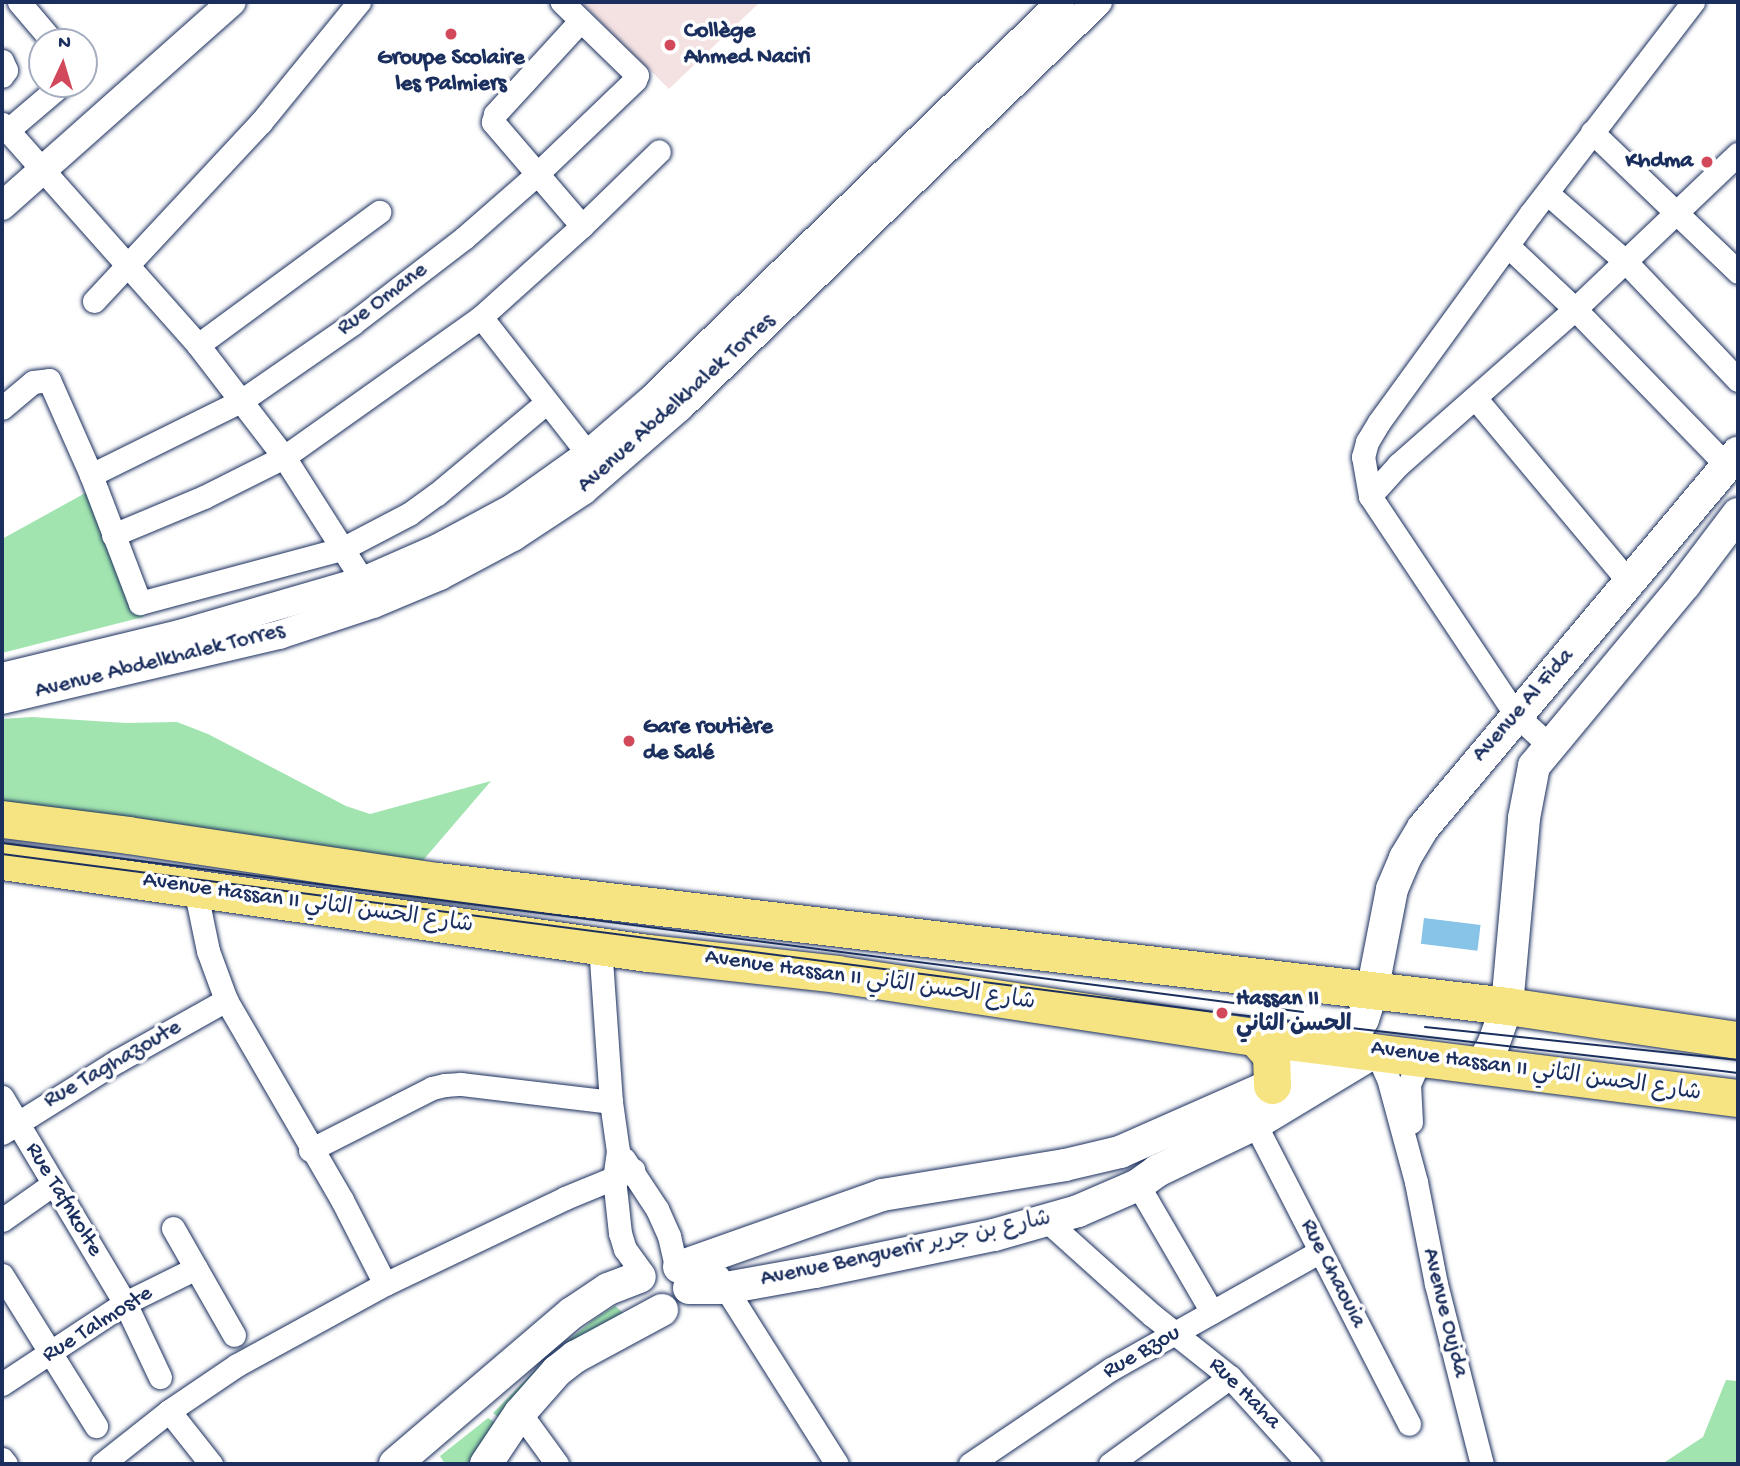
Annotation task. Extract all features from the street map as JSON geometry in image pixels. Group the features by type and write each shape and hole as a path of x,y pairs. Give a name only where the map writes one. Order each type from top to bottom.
{"highway":[{"name":"Avenue Hassan II شارع الحسن الثاني","path":"2,819 437,881 1363,1027 1421,1057 1738,1098"},
{"name":"Avenue Hassan II شارع الحسن الثاني","path":"2,860 600,945 851,976 1255,1037 1363,1027 1507,1006 1738,1040"},
{"path":"1255,1037 1271,1055 1272,1085"}],"main road":[{"name":"Avenue Al Fida","path":"1363,1027 1392,889 1405,858 1423,828 1733,460"},
{"name":"Avenue Al Fida","path":"1482,1064 1500,1028 1507,1006 1528,789 1534,766 1685,584 1738,514"},
{"path":"1652,556 1685,584"},
{"name":"Avenue Benguerir شارع بن جرير","path":"687,1269 882,1195 1065,1166 1120,1152 1272,1085 1363,1027"},
{"name":"Avenue Benguerir شارع بن جرير","path":"687,1269 726,1288 994,1235 1078,1211 1138,1185 1157,1171 1255,1124 1363,1027"},
{"path":"395,1464 572,1312 608,1289 641,1275 653,1262 687,1269 677,1307 662,1310 575,1357 556,1371 520,1413 486,1464"},
{"path":"641,1275 641,1297 649,1306 662,1310"}],"street":[{"path":"19,2 41,28"},
{"path":"2,206 232,2"},
{"path":"94,301 130,266 261,122 359,2"},
{"path":"562,2 581,20 495,114 494,122 582,226"},
{"name":"Avenue Abdelkhalek Torres","path":"2,677 180,634 363,581 438,548 513,507 588,454 652,399 1061,2"},
{"name":"Avenue Abdelkhalek Torres","path":"2,700 279,635 373,604 440,576 513,537 583,491 680,407 1098,2"},
{"path":"1549,746 1516,715 1370,496 1364,475 1367,442 1592,132 1693,2"},
{"name":"Rue Omane","path":"91,475 241,401 352,324 464,238 537,174 635,80 637,75 581,20"},
{"path":"2,61 6,70 2,76"},
{"path":"43,98 5,127 198,345 284,457 363,581"},
{"path":"1592,132 1679,212 1738,272"},
{"path":"113,535 204,497 284,457 481,317 659,152"},
{"path":"1370,496 1398,465 1575,309 1738,154"},
{"path":"1547,193 1625,261 1738,380"},
{"path":"198,345 379,212"},
{"path":"1509,247 1733,460"},
{"path":"481,317 588,454"},
{"path":"4,400 33,382 49,380 91,475 140,603 342,549 409,514 438,495 546,403"},
{"path":"1476,399 1629,583"},
{"path":"195,888 208,951 226,1000 310,1150 342,1200 386,1284"},
{"path":"600,945 611,1102 623,1174 625,1249 641,1275"},
{"name":"Rue Taghazoute","path":"9,1127 226,1000"},
{"name":"Avenue Oujda","path":"1363,1027 1388,1078 1410,1160 1436,1284 1482,1464"},
{"name":"Avenue Oujda","path":"1410,1160 1409,1084 1421,1057"},
{"path":"310,1150 432,1088 445,1085 461,1084 611,1102"},
{"name":"Rue Tafnkolte","path":"2,1097 9,1127 53,1184 125,1303 160,1377"},
{"name":"Rue Chaouia","path":"1255,1124 1409,1424"},
{"path":"623,1174 657,1209 687,1269"},
{"path":"102,1464 169,1411 237,1365 386,1284 623,1174"},
{"path":"2,1220 53,1184"},
{"path":"1138,1185 1212,1312"},
{"name":"Rue Haha","path":"1046,1220 1152,1314 1230,1377 1309,1464"},
{"path":"173,1228 234,1335"},
{"name":"Rue Bzou","path":"970,1464 1111,1369 1320,1251"},
{"name":"Rue Talmoste","path":"2,1384 125,1303 196,1268"},
{"path":"2,1275 96,1426"},
{"path":"726,1288 836,1464"},
{"path":"1110,1464 1230,1377"},
{"path":"169,1411 211,1464"},
{"path":"520,1413 557,1464"},
{"path":"2,1459 6,1464"}],"shaded area":[{"name":"Collège Ahmed Naciri","path":"581,2 760,2 669,89"}],"green space":[{"path":"89,491 146,605 143,617 2,653 2,539"},
{"path":"32,717 126,723 177,722 208,734 346,806 370,814 491,781 413,872 2,815 2,719"},
{"path":"615,1306 627,1316 507,1424 493,1413 548,1357 593,1320"},
{"path":"1726,1380 1738,1381 1738,1464 1662,1464 1703,1437"},
{"path":"488,1418 505,1428 481,1464 445,1464 440,1456"}],"water":[{"path":"1424,918 1481,925 1477,951 1421,944"}],"tram line":[{"path":"2,843 1303,1012"},
{"path":"2,854 1222,1013 1738,1073"},
{"path":"1425,1027 1738,1060"}],"place":[{"name":"Groupe Scolaire les Palmiers","path":"451,34"},
{"name":"Collège Ahmed Naciri","path":"670,45"},
{"name":"Khdma","path":"1707,162"},
{"name":"Gare routière de Salé","path":"629,741"},
{"name":"Hassan II الحسن الثاني","path":"1222,1013"}]}
